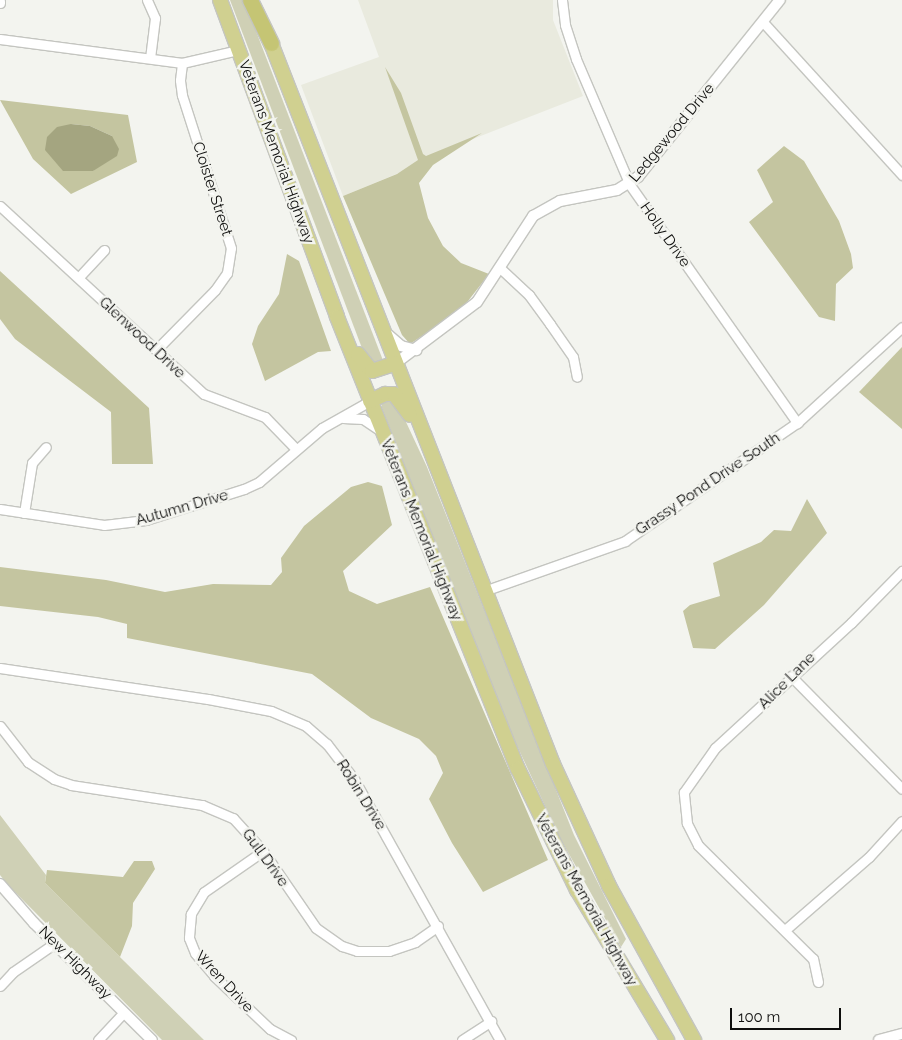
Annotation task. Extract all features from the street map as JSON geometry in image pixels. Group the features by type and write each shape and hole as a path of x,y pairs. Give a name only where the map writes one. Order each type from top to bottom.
{"highway":[{"name":"Veterans Memorial Highway","path":"220,0 382,432 529,794 590,914 667,1040"},
{"path":"250,0 271,42"},
{"name":"Veterans Memorial Highway","path":"271,42 553,764 594,855 694,1040"},
{"path":"338,317 367,368 380,371 396,363"},
{"path":"370,401 385,394 394,394 424,436"}],"street":[{"path":"147,0 155,18 150,58"},
{"name":"Holly Drive","path":"562,0 565,25 576,59 630,185 797,423"},
{"name":"Ledgewood Drive","path":"396,363 416,350 478,302 521,231 547,206 630,185 648,166 780,0"},
{"path":"763,22 902,175"},
{"path":"0,39 182,63 238,50"},
{"name":"Cloister Street","path":"156,350 215,290 227,273 231,248 182,95 180,80 182,63"},
{"name":"Glenwood Drive","path":"0,206 204,394 264,417 296,449"},
{"path":"79,277 104,250"},
{"path":"500,268 529,295 564,343 573,357 577,377"},
{"name":"Grassy Pond Drive South","path":"484,591 625,541 797,423 902,327"},
{"path":"383,331 401,346 416,350"},
{"name":"Autumn Drive","path":"0,509 104,525 146,520 244,489 258,482 322,428 370,401"},
{"path":"341,418 363,419 382,432"},
{"path":"24,513 32,463 46,447"},
{"name":"Alice Lane","path":"785,930 698,845 686,823 684,792 715,748 900,576"},
{"name":"Robin Drive","path":"0,668 208,699 271,711 306,726 327,744 354,779 438,926 500,1040"},
{"path":"791,676 902,789"},
{"name":"Gull Drive","path":"0,726 28,762 54,779 71,785 202,805 218,810 246,830 316,928 342,946 357,951 389,951 415,942 438,926"},
{"path":"818,982 813,959 785,930 869,857 902,821"},
{"name":"Wren Drive","path":"263,852 204,892 191,914 189,938 194,953 214,976 270,1029 291,1040"},
{"name":"New Highway","path":"0,884 55,943 152,1040"},
{"path":"0,986 13,972 55,943"},
{"path":"98,1040 124,1012"},
{"path":"462,1040 491,1021"},
{"path":"879,1040 902,1034"}],"shaded area":[{"path":"230,0 244,0 384,363 368,364"},
{"path":"358,0 553,0 553,20 583,96 422,159 423,163 343,196 301,85 379,57"},
{"path":"385,67 401,93 423,154 426,156 482,133 433,165 419,183 428,218 443,246 461,263 489,274 461,310 410,344 402,335 343,196 397,174 418,160"},
{"path":"0,100 128,115 137,162 71,194 33,159","holes":["71,124 90,126 112,136 93,171 63,171"]},
{"path":"71,124 90,126 112,136 119,149 117,156 93,171 63,171 45,150 47,137 57,127"},
{"path":"784,146 804,161 839,221 851,254 853,268 836,284 835,321 819,317 749,222 773,202 757,170"},
{"path":"287,254 299,261 331,351 318,352 265,381 252,344 258,326 279,294"},
{"path":"0,271 149,408 153,464 112,464 111,412 15,339 0,319"},
{"path":"902,347 902,429 859,392"},
{"path":"387,396 399,407 427,467 574,835 626,939 621,947 560,838 512,735 382,408 381,399"},
{"path":"368,482 382,486 392,525 343,571 349,591 377,604 430,587 548,860 483,892 452,843 429,799 443,773 436,756 419,739 371,718 312,674 127,638 127,624 98,617 0,606 0,567 106,580 165,592 213,584 271,585 282,572 281,558 304,526 351,487"},
{"path":"807,499 827,533 764,605 715,649 693,648 683,611 690,605 720,596 713,563 761,542 774,530 791,531"},
{"path":"0,815 46,875 45,883 204,1040 162,1040 9,886 0,875"},
{"path":"134,861 152,861 155,869 133,903 132,926 120,957 45,883 47,870 123,877"}]}
